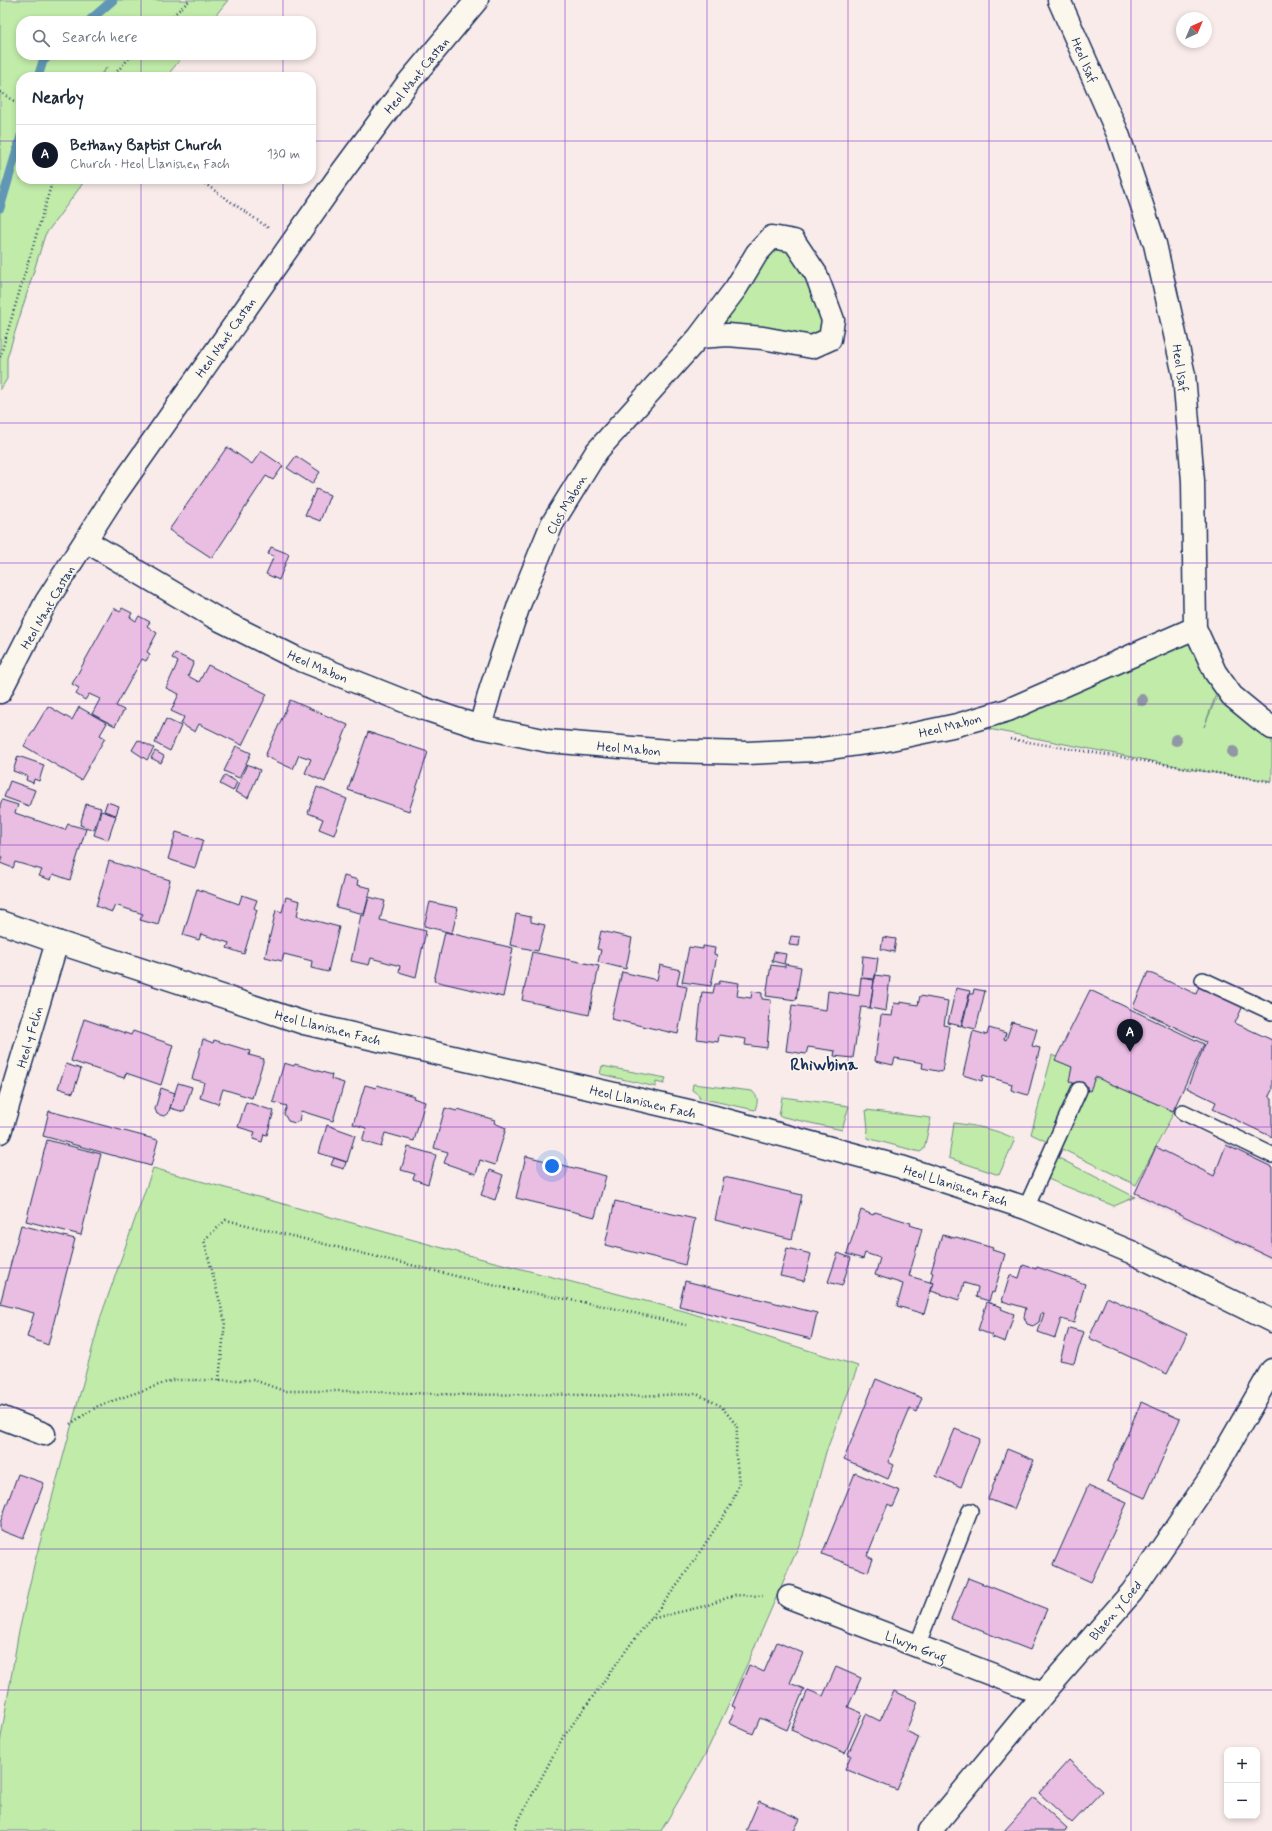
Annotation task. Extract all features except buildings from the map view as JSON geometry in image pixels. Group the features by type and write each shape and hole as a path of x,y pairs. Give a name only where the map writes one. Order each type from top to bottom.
{"street":[{"name":"Heol Nant Castan","path":"0,692 46,602 112,499 291,244 407,84 477,0"},
{"name":"Heol Isaf","path":"1059,0 1118,134 1155,244 1184,375 1193,481 1195,628 1215,672 1232,696 1260,720 1272,728"},
{"name":"Clos Mabon","path":"480,727 491,688 519,605 552,524 597,451 699,337 736,288 757,253 772,237 794,241 816,274 833,320 830,339 812,347 763,338 728,335 699,337"},
{"name":"Heol Mabon","path":"86,541 214,617 296,658 419,707 480,727 548,741 669,751 747,754 815,750 886,740 950,727 1008,710 1195,628"},
{"name":"Heol Llanishen Fach","path":"0,922 304,1024 716,1117 901,1166 1026,1208 1131,1252 1272,1321"},
{"name":"Heol y Felin","path":"0,1132 57,942"},
{"name":"Blaen y Coed","path":"930,1831 1043,1694 1132,1592 1210,1478 1272,1370"},
{"path":"0,1417 44,1434"},
{"name":"Llwyn Grug","path":"789,1597 1043,1694"}],"lane":[{"path":"1203,980 1272,1012"},
{"path":"1026,1208 1079,1090"},
{"path":"1183,1112 1272,1156"},
{"path":"916,1646 970,1511"}],"path":[{"path":"172,16 190,0"},
{"path":"117,72 127,60"},
{"path":"0,92 16,102"},
{"path":"0,356 52,184"},
{"path":"205,184 291,244"},
{"path":"1004,738 1272,782"},
{"path":"219,1380 226,1322 204,1240 226,1220 510,1289 604,1306 686,1325"},
{"path":"44,1434 64,1427 98,1406 173,1380 254,1380 284,1391 625,1396 697,1394 722,1406 737,1426 736,1455 739,1484 730,1505 679,1583 592,1695 562,1739 513,1831"},
{"path":"650,1620 705,1606 735,1595 789,1597"}],"shaded area":[{"path":"1172,1118 1272,1165 1272,1261 1133,1196"}],"green space":[{"path":"0,0 228,0 215,16 16,16 16,60 180,60 170,72 104,72 108,66 103,72 16,72 16,184 82,184 45,235 7,358 7,379 0,390"},
{"path":"794,241 830,339 699,337 757,253"},
{"path":"1194,630 1221,681 1204,727 1221,687 1272,726 1272,781 1187,769 958,723"},
{"path":"1052,1055 1174,1112 1136,1185 1031,1134"},
{"path":"602,1066 666,1078 664,1084 656,1082 656,1087 600,1074"},
{"path":"693,1084 752,1091 757,1100 755,1110 699,1098 699,1095 692,1090"},
{"path":"782,1097 849,1106 842,1130 779,1116"},
{"path":"866,1110 931,1118 924,1149 920,1152 867,1138 868,1129"},
{"path":"954,1123 993,1130 1015,1139 999,1175 949,1158"},
{"path":"1053,1155 1135,1197 1114,1206 1043,1177"},
{"path":"153,1168 479,1258 684,1311 858,1366 826,1452 803,1536 749,1660 705,1755 661,1831 0,1831 0,1743 18,1636 35,1561 101,1316"}],"waterway":[{"path":"95,16 113,0"},
{"path":"40,72 44,60"},
{"path":"0,208 16,153"}],"place":[{"name":"Bethany Baptist Church","path":"1130,1052"}],"district":[{"name":"Rhiwbina","path":"824,1064"}]}
